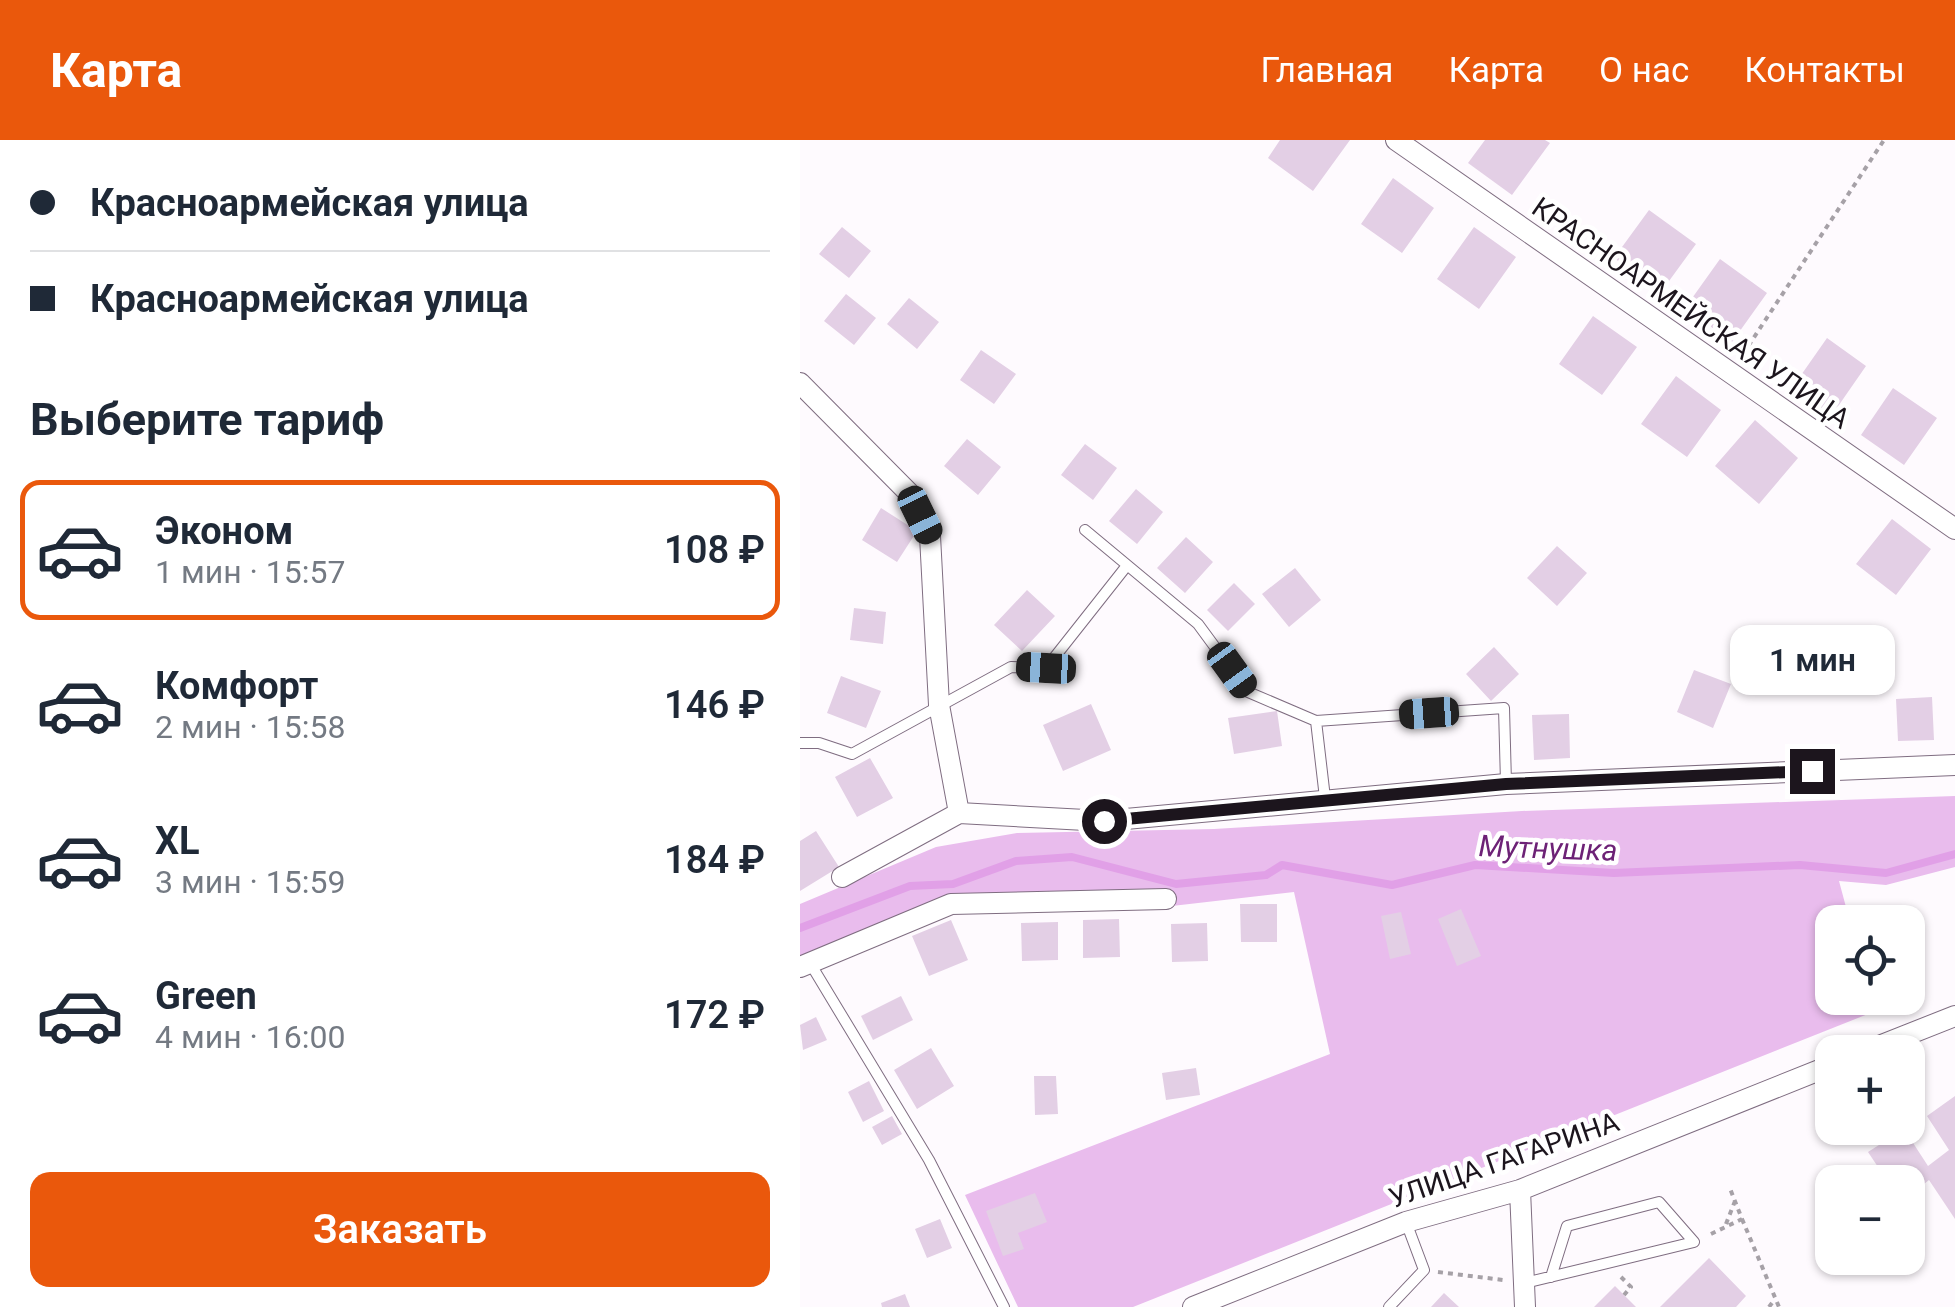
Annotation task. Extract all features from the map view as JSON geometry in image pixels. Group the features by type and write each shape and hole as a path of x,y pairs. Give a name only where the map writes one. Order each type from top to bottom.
{"street":[{"name":"КРАСНОАРМЕЙСКАЯ УЛИЦА","path":"1396,140 1955,529"},
{"path":"800,382 910,494 930,536 939,705 959,813"},
{"path":"842,877 959,813 1104,821 1506,784 1955,764"},
{"path":"805,965 951,904 1166,899"},
{"path":"1907,1035 1955,1016"},
{"name":"УЛИЦА ГАГАРИНА","path":"1193,1307 1406,1222 1520,1190 1815,1072"},
{"path":"1520,1190 1525,1307"}],"lane":[{"path":"1085,530 1125,568 1198,624 1248,692 1316,721 1504,708 1506,784"},
{"path":"800,744 819,743 852,754 1011,667 1046,668 1125,568"},
{"path":"1316,721 1325,798"},
{"path":"805,965 929,1160 1004,1307"},
{"path":"1524,1283 1551,1277 1694,1242 1659,1202 1566,1226 1551,1277"},
{"path":"1389,1307 1424,1270 1406,1222"}],"path":[{"path":"1730,375 1884,140"},
{"path":"1729,1186 1779,1307"},
{"path":"1725,1227 1735,1201"},
{"path":"1694,1242 1742,1219"},
{"path":"1424,1270 1524,1283"},
{"path":"1624,1295 1631,1287 1627,1283"},
{"path":"1769,1307 1775,1299"}],"shaded area":[{"path":"1955,796 1955,867 1886,885 1839,881 1845,905 1815,905 1815,1015 1865,1015 1133,1307 1018,1307 965,1195 1330,1054 1294,892 1172,906 950,896 800,958 800,904 936,847 1017,833 1214,829 1522,811"}],"building":[{"path":"1280,140 1350,140 1313,191 1268,158"},
{"path":"1485,140 1550,143 1512,195 1468,163"},
{"path":"1393,178 1434,208 1402,253 1361,224"},
{"path":"1649,210 1696,244 1661,292 1614,258"},
{"path":"842,227 871,251 849,278 819,254"},
{"path":"1474,227 1516,257 1479,309 1437,279"},
{"path":"1720,259 1767,293 1732,342 1685,308"},
{"path":"846,294 876,318 854,345 824,321"},
{"path":"909,298 939,322 917,349 887,324"},
{"path":"1593,316 1637,347 1602,395 1559,364"},
{"path":"1827,338 1866,366 1832,415 1792,388"},
{"path":"981,350 1016,374 994,404 960,380"},
{"path":"1676,376 1721,410 1687,457 1641,424"},
{"path":"1893,388 1937,418 1904,465 1861,435"},
{"path":"1755,420 1798,458 1759,504 1715,466"},
{"path":"967,439 1001,467 978,495 944,466"},
{"path":"1085,444 1117,468 1093,500 1061,475"},
{"path":"1136,489 1163,512 1137,544 1109,521"},
{"path":"881,508 917,531 897,562 862,540"},
{"path":"1892,519 1931,549 1896,595 1856,564"},
{"path":"1186,537 1213,562 1185,593 1157,568"},
{"path":"1557,546 1587,573 1557,606 1527,578"},
{"path":"1295,568 1321,600 1289,627 1262,594"},
{"path":"1234,583 1255,604 1228,631 1207,610"},
{"path":"1027,590 1055,616 1022,651 994,625"},
{"path":"854,608 886,612 883,644 850,640"},
{"path":"1494,647 1519,674 1491,701 1466,674"},
{"path":"1694,670 1731,684 1713,728 1677,712"},
{"path":"841,676 881,691 866,728 827,713"},
{"path":"1932,697 1934,740 1898,741 1896,699"},
{"path":"1091,704 1111,750 1063,771 1043,725"},
{"path":"1277,711 1282,746 1234,754 1228,718"},
{"path":"1569,714 1570,758 1534,760 1532,715"},
{"path":"870,758 893,798 857,817 835,777"},
{"path":"816,831 839,867 800,891 800,841"},
{"path":"1240,904 1277,904 1277,942 1241,942"},
{"path":"1461,909 1481,956 1457,966 1438,919"},
{"path":"1401,912 1411,954 1390,959 1381,916"},
{"path":"1119,919 1120,957 1083,958 1083,920"},
{"path":"951,920 968,960 929,976 912,936"},
{"path":"1058,922 1058,960 1022,961 1021,923"},
{"path":"1207,923 1208,961 1172,962 1171,924"},
{"path":"901,996 913,1020 873,1040 861,1016"},
{"path":"816,1017 827,1040 803,1050 800,1025"},
{"path":"931,1048 954,1086 917,1109 894,1070"},
{"path":"1196,1068 1200,1095 1166,1100 1162,1073"},
{"path":"1034,1076 1056,1076 1058,1114 1035,1115"},
{"path":"869,1081 884,1111 863,1122 848,1092"},
{"path":"1955,1096 1955,1219 1929,1180 1925,1183 1925,1165 1877,1165 1868,1152 1879,1145 1914,1145 1928,1166 1949,1150 1927,1116"},
{"path":"892,1116 902,1134 882,1145 872,1127"},
{"path":"1035,1193 1047,1222 1018,1233 1024,1249 1003,1256 986,1211"},
{"path":"940,1219 952,1248 927,1258 915,1229"},
{"path":"1709,1258 1746,1296 1736,1307 1660,1307"},
{"path":"1615,1286 1636,1307 1594,1307"},
{"path":"1444,1293 1459,1307 1431,1307"},
{"path":"905,1294 910,1307 882,1307 881,1303"}],"waterway":[{"name":"Мутнушка","path":"800,928 910,886 953,884 1016,861 1072,857 1176,884 1266,875 1282,865 1392,885 1475,865 1614,873 1800,865 1886,873 1955,854"}],"route":[{"path":"1104,821 1506,784 1812,771"}]}
